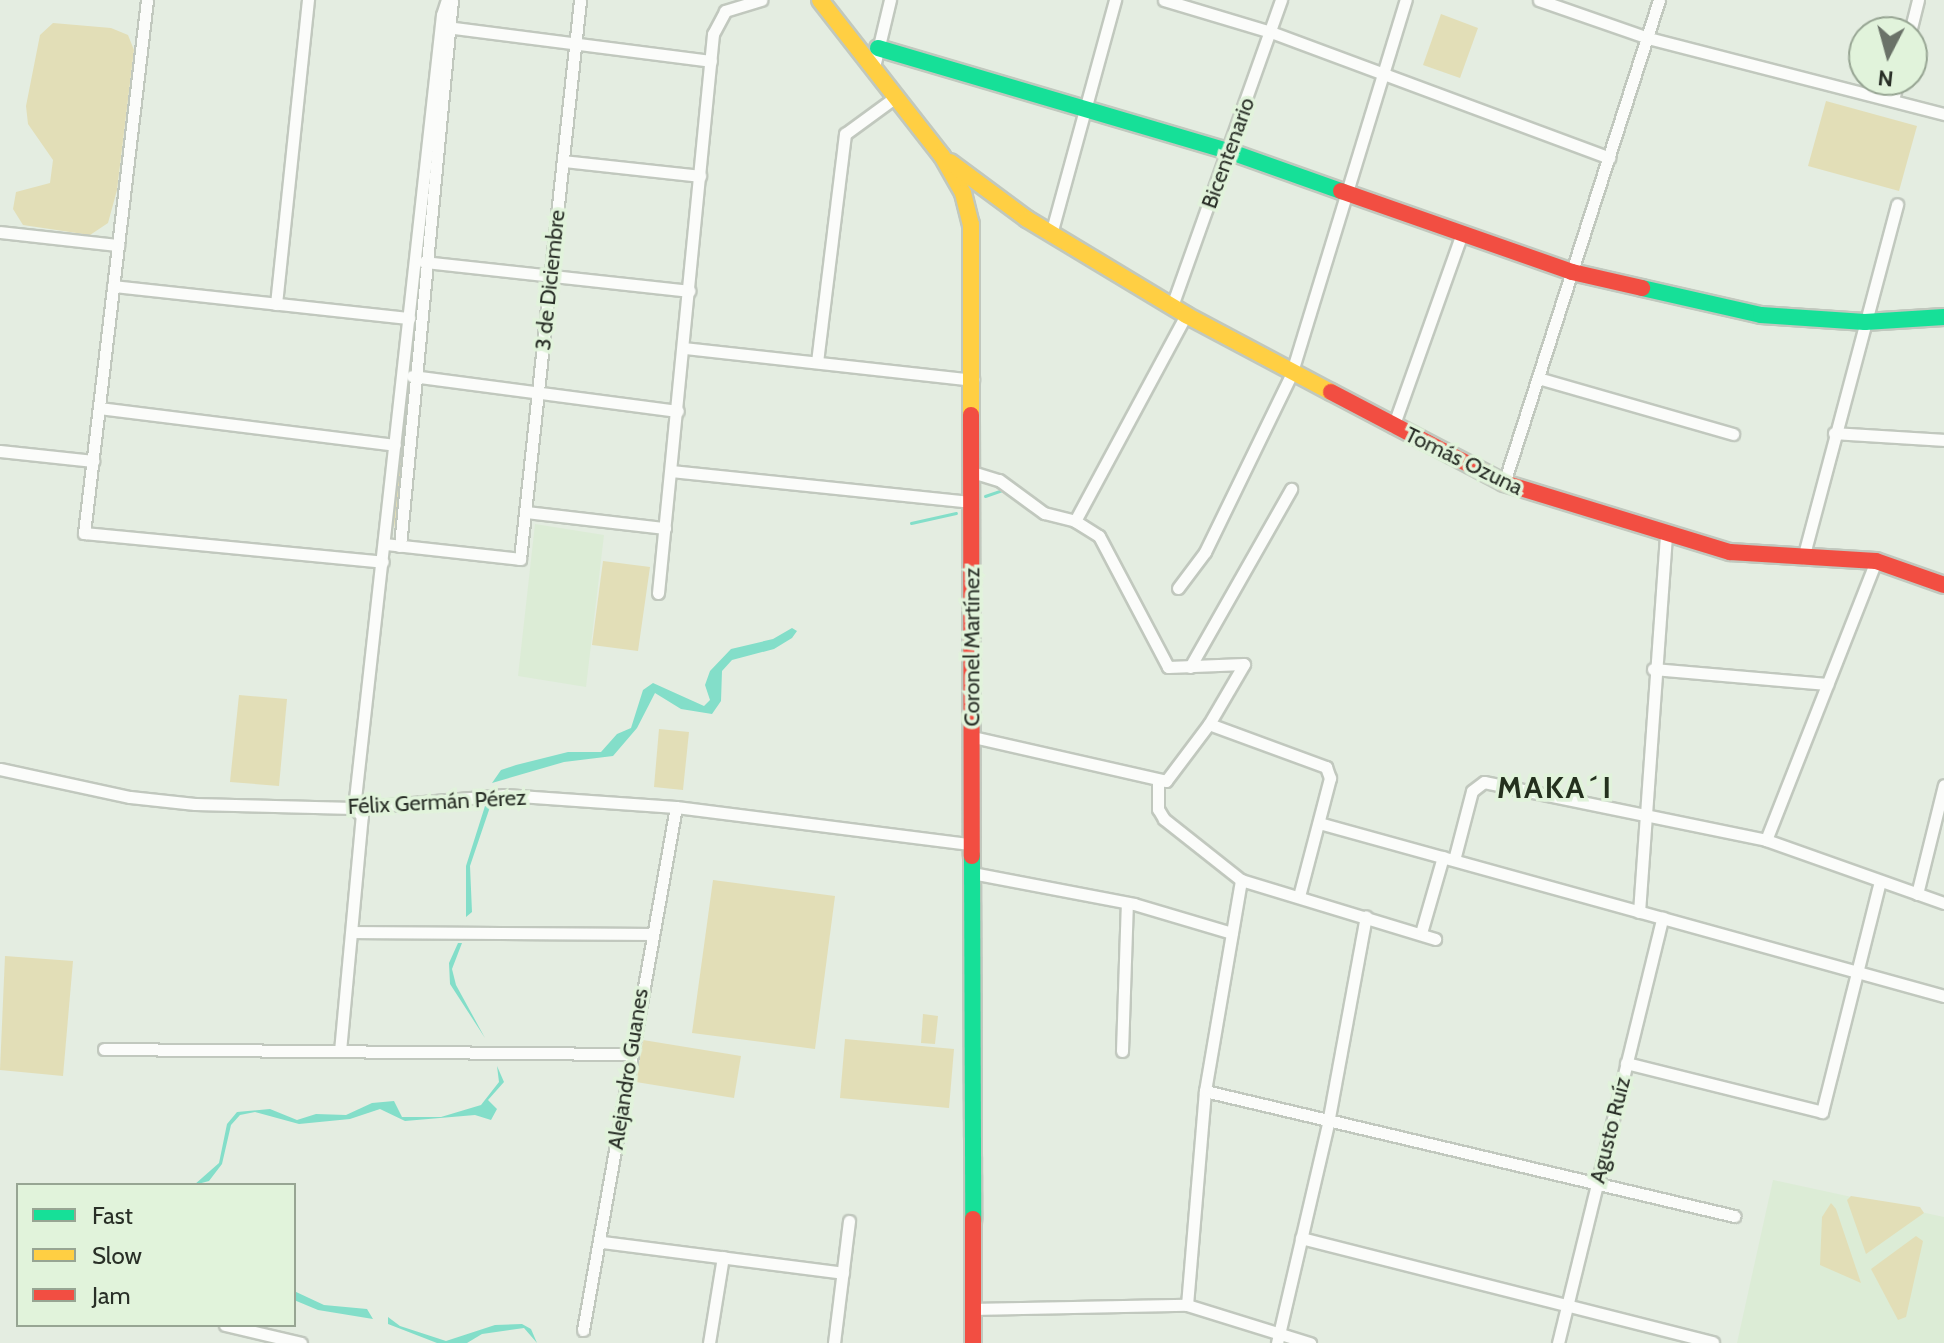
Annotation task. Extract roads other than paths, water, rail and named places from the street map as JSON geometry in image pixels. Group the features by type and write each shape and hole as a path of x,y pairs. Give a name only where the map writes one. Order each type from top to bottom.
{"street":[{"path":"147,0 84,533 383,562"},
{"path":"276,304 308,0"},
{"path":"340,1051 362,816 354,808 415,261 450,0"},
{"name":"3 de Diciembre","path":"400,546 520,559 580,0"},
{"path":"658,593 711,61 718,17 761,0"},
{"name":"Coronel Martínez","path":"820,0 942,156 963,193 974,265 970,844 973,1343"},
{"path":"874,67 890,0"},
{"path":"1051,234 1115,0"},
{"path":"1164,0 1271,32 1609,158"},
{"name":"Bicentenario","path":"1075,521 1179,311 1228,151 1281,0"},
{"path":"1178,588 1205,552 1291,375 1406,0"},
{"path":"1539,0 1648,38 1944,114"},
{"path":"1504,483 1659,0"},
{"path":"447,27 711,61"},
{"path":"385,544 400,546 429,262 447,27"},
{"path":"878,48 1228,151 1345,191 1461,236 1572,272 1761,315 1865,322 1944,317"},
{"path":"817,362 845,134 897,96"},
{"path":"1893,100 1894,96"},
{"name":"Tomás Ozuna","path":"942,156 1027,219 1179,311 1291,375 1504,483 1666,535 1730,552 1876,561 1944,585"},
{"path":"563,161 700,176"},
{"name":"Tomás Ozuna","path":"963,193 1027,219"},
{"path":"1803,558 1897,204"},
{"path":"0,232 118,245"},
{"path":"1393,427 1461,236"},
{"path":"415,261 689,291"},
{"path":"113,286 409,318"},
{"path":"684,348 973,380"},
{"path":"403,375 678,411"},
{"path":"1538,378 1733,434"},
{"path":"99,408 395,445"},
{"path":"1834,433 1944,440"},
{"path":"0,451 93,461"},
{"path":"671,471 972,502"},
{"path":"972,472 999,480 1044,513 1075,521 1099,536 1165,664 1190,667 1244,664 1209,724 1166,781 973,737"},
{"path":"1190,667 1291,489"},
{"path":"526,512 665,528"},
{"path":"1639,912 1649,817 1653,669 1666,535"},
{"path":"1766,840 1876,561"},
{"path":"1653,669 1827,684"},
{"path":"1209,724 1319,760 1330,778 1299,896"},
{"name":"Félix Germán Pérez","path":"0,769 130,797 354,808 505,795 676,807 970,844"},
{"path":"1158,781 1158,809 1164,819 1241,880 1435,939"},
{"path":"1421,933 1472,791 1481,782 1766,840 1944,903"},
{"path":"1917,894 1944,785"},
{"name":"Alejandro Guanes","path":"583,1330 602,1242 650,934 676,807"},
{"path":"1319,823 1944,996"},
{"path":"972,873 1127,903 1232,933"},
{"path":"1187,1305 1205,1091 1241,880"},
{"path":"1626,1063 1822,1112 1880,881"},
{"path":"1122,1051 1127,903"},
{"path":"1278,1337 1328,1123 1366,916"},
{"name":"Agusto Ruíz","path":"1558,1343 1662,918"},
{"path":"352,932 650,934"},
{"path":"104,1049 629,1054"},
{"path":"1205,1091 1328,1123 1734,1216"},
{"path":"834,1343 849,1221"},
{"path":"1301,1238 1713,1342"},
{"path":"602,1242 843,1273"},
{"path":"709,1343 723,1257"},
{"path":"971,1309 1187,1305 1278,1337 1310,1343"},
{"path":"232,1327 301,1343"}],"water":[{"path":"792,628 797,631 792,638 774,649 732,660 722,671 721,701 712,714 681,709 655,693 637,728 613,756 564,762 492,783 501,770 516,765 568,752 601,752 617,734 631,728 643,690 653,683 704,706 710,700 705,685 710,671 731,649 773,639"},
{"path":"485,806 490,807 470,866 472,912 466,917 466,866"},
{"path":"458,943 462,943 452,969 456,985 485,1038 450,984 449,963"},
{"path":"497,1066 504,1082 488,1100 497,1109 491,1120 475,1115 405,1121 380,1109 350,1119 299,1124 255,1112 240,1115 231,1125 222,1164 209,1181 196,1183 219,1163 227,1124 237,1112 270,1109 297,1120 316,1114 346,1115 372,1103 394,1101 402,1117 441,1117 481,1105 499,1082"},
{"path":"296,1292 324,1305 367,1309 373,1319 318,1310 296,1301"},
{"path":"388,1317 400,1326 446,1341 495,1325 522,1324 531,1329 537,1343 524,1328 482,1334 467,1343 437,1343 388,1324"}],"waterway":[{"path":"985,496 1002,490"},
{"path":"911,523 956,513"}],"district":[{"name":"MAKA´I","path":"1555,788"}]}
